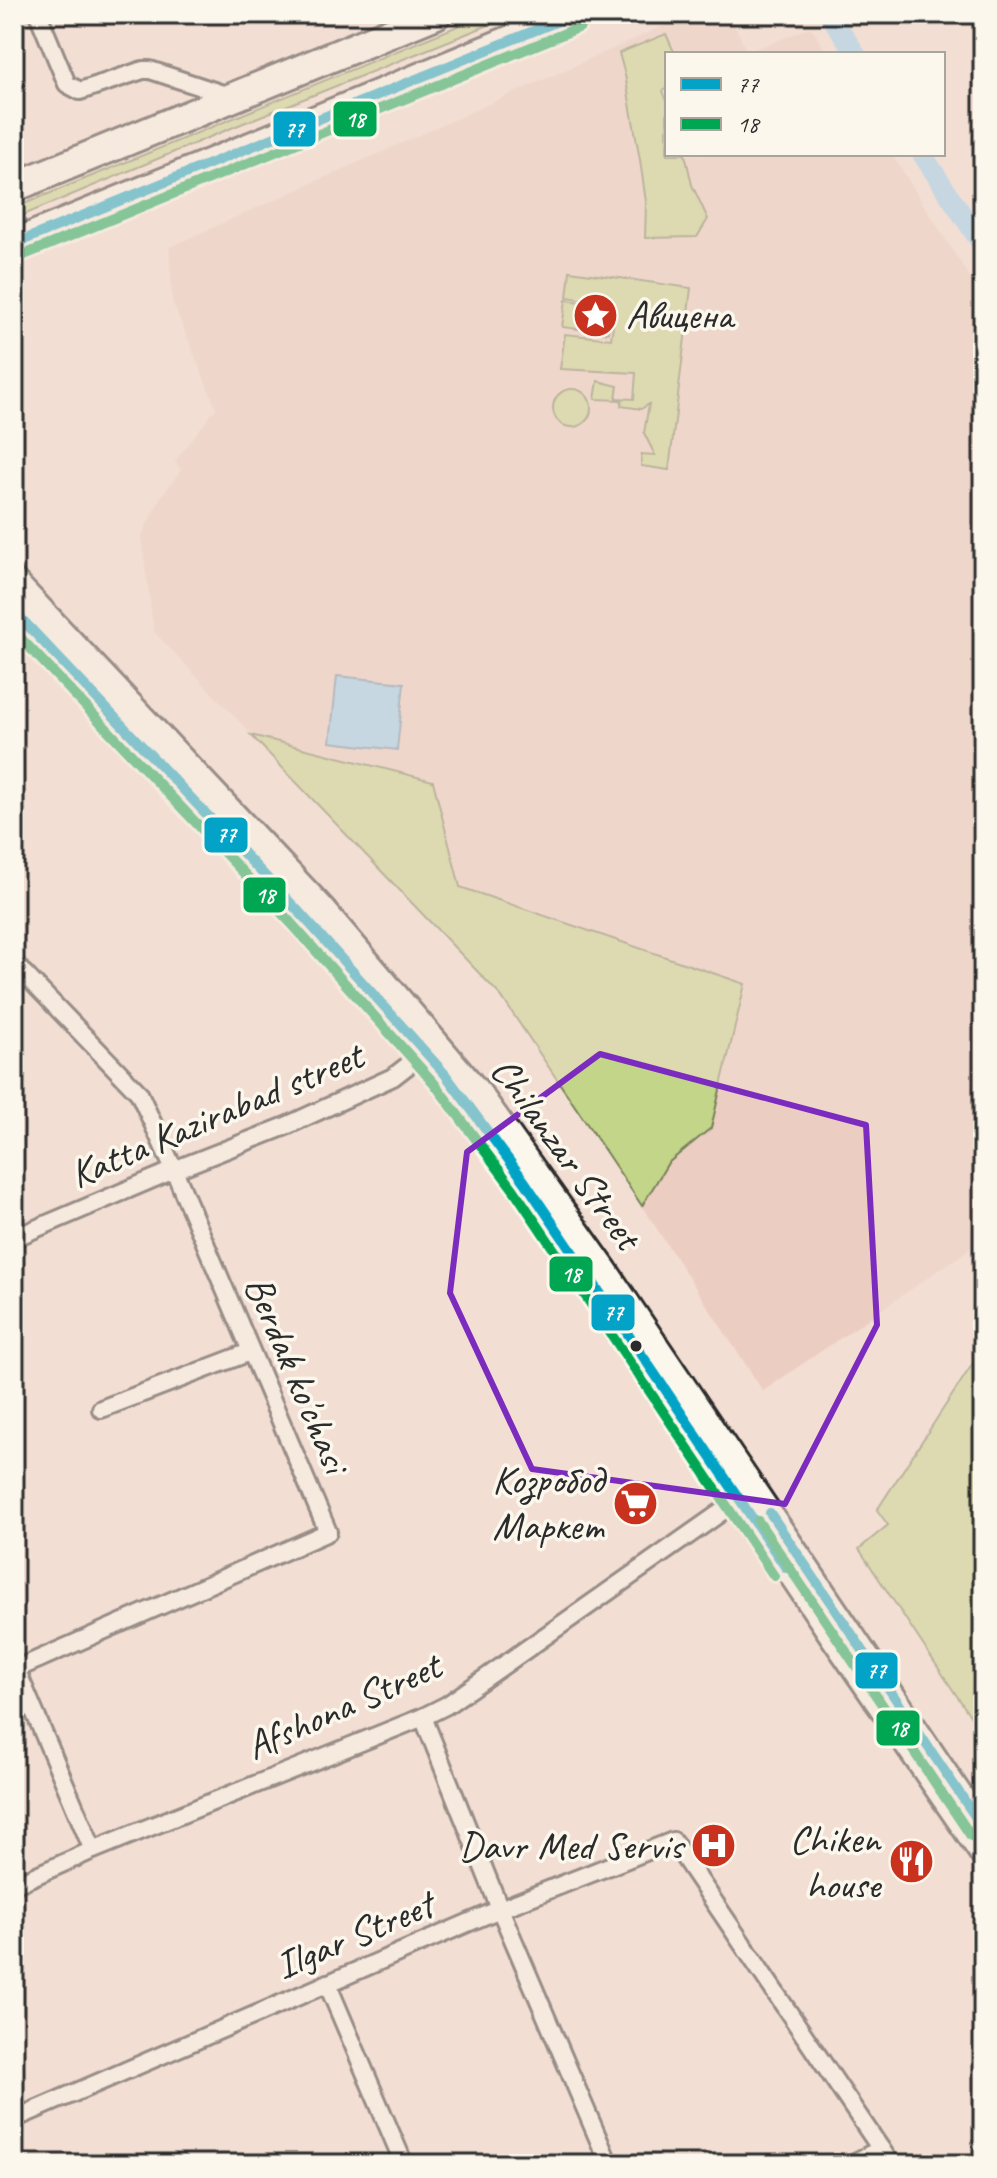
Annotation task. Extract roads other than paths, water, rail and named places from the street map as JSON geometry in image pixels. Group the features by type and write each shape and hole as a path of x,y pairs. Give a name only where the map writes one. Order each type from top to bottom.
{"highway":[{"path":"14,187 436,14"},
{"path":"14,244 575,14"}],"main road":[{"name":"Chilanzar Street","path":"14,580 322,907 432,1047 467,1102 983,1828"},
{"name":"Chilanzar Street","path":"14,611 432,1047"},
{"name":"Chilanzar Street","path":"747,1495 832,1637 983,1856"}],"street":[{"path":"38,14 67,84 75,90 150,70 234,97"},
{"name":"Berdak ko'chasi","path":"14,963 139,1093 328,1532 15,1668"},
{"name":"Katta Kazirabad street","path":"14,1238 286,1126 393,1077 432,1047"},
{"path":"101,1409 250,1352"},
{"name":"Afshona Street","path":"14,1885 447,1705 747,1495"},
{"path":"15,1668 93,1850"},
{"path":"423,1717 500,1909 609,2164"},
{"name":"Ilgar Street","path":"14,2119 500,1909 673,1841 891,2164"},
{"path":"327,1983 404,2164"},
{"path":"851,2164 881,2149"}],"water":[{"path":"337,676 404,683 397,750 330,742"}],"waterway":[{"path":"829,14 855,52"},
{"path":"923,156 983,246"}],"place":[{"name":"Авицена","path":"595,315"},
{"name":"Козробод Маркет","path":"635,1503"},
{"name":"Davr Med Servis","path":"714,1846"},
{"name":"Chiken house","path":"911,1862"}]}
